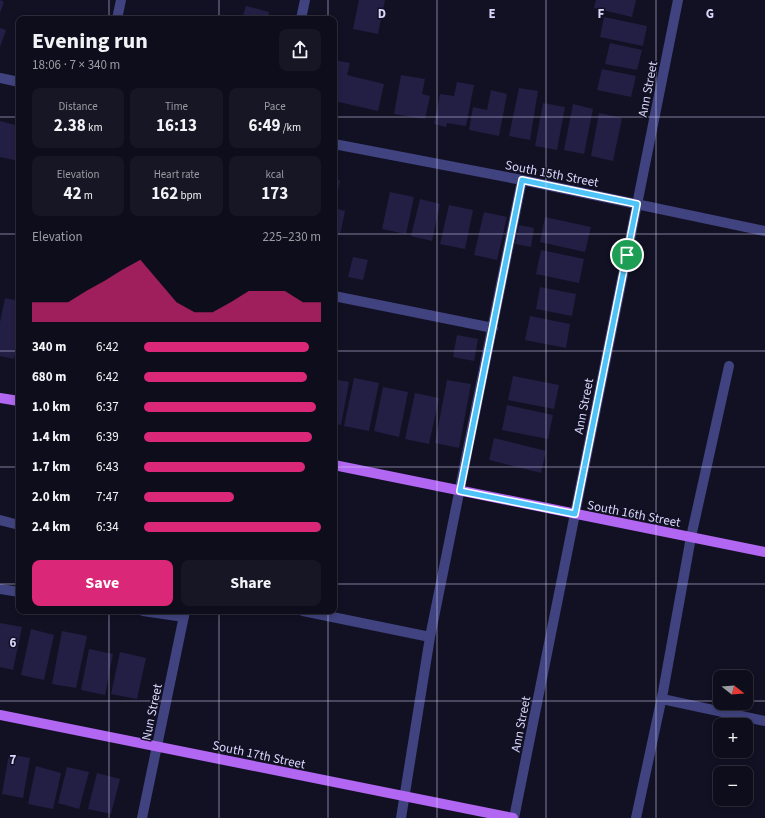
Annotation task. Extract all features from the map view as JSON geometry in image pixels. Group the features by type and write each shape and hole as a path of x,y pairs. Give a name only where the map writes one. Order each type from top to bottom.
{"main road":[{"path":"0,398 16,401"},
{"name":"South 16th Street","path":"337,466 765,552"},
{"name":"South 17th Street","path":"0,715 514,818"}],"street":[{"path":"118,16 121,0"},
{"path":"302,16 305,0"},
{"name":"Ann Street","path":"514,818 678,0"},
{"path":"0,78 16,81"},
{"name":"South 15th Street","path":"337,145 522,180 765,231"},
{"path":"401,818 430,637 522,180"},
{"path":"337,297 492,328"},
{"path":"636,818 662,699 691,538 729,366"},
{"path":"0,520 16,524"},
{"path":"0,589 16,592"},
{"name":"Nun Street","path":"142,818 184,614"},
{"path":"318,614 430,637"},
{"path":"662,699 765,721"}],"building":[{"path":"0,0 4,2 0,13"},
{"path":"359,0 385,0 378,34 353,29"},
{"path":"596,0 636,0 632,17 594,8"},
{"path":"246,6 269,12 268,16 243,16"},
{"path":"604,17 647,26 643,46 600,37"},
{"path":"0,28 6,30 0,47"},
{"path":"610,43 642,50 637,70 605,64"},
{"path":"337,61 350,63 347,75 384,84 378,111 337,102"},
{"path":"602,69 636,76 631,97 597,90"},
{"path":"401,75 425,79 422,94 430,96 425,119 394,114"},
{"path":"457,82 474,85 466,126 447,123 446,127 434,124 440,94 454,96"},
{"path":"519,88 538,91 530,140 509,136"},
{"path":"491,90 507,94 499,136 469,130 473,107 487,110"},
{"path":"543,103 565,107 557,150 535,146"},
{"path":"573,104 593,109 584,154 564,150"},
{"path":"599,113 622,118 613,161 591,156"},
{"path":"0,121 16,125 16,160 0,157"},
{"path":"337,180 340,180 337,196"},
{"path":"390,192 414,197 406,234 382,229"},
{"path":"420,199 440,204 432,241 411,236"},
{"path":"449,205 473,210 465,249 440,244"},
{"path":"337,209 345,211 340,235 337,234"},
{"path":"484,212 507,217 497,260 474,255"},
{"path":"545,217 591,227 585,252 540,242"},
{"path":"519,225 534,228 531,247 515,244"},
{"path":"541,250 584,259 579,283 536,274"},
{"path":"353,257 368,260 363,280 348,277"},
{"path":"540,287 576,294 572,316 536,309"},
{"path":"5,298 16,300 16,350 14,359 0,356 0,322"},
{"path":"530,316 570,324 566,348 525,340"},
{"path":"457,335 478,339 474,361 453,357"},
{"path":"513,376 559,385 554,409 508,400"},
{"path":"354,378 379,383 369,431 344,426"},
{"path":"337,380 349,382 341,425 337,424"},
{"path":"447,380 471,384 459,448 435,443"},
{"path":"383,387 408,392 399,437 374,431"},
{"path":"415,393 439,398 429,444 405,439"},
{"path":"507,405 553,415 548,439 502,430"},
{"path":"494,438 546,451 541,473 489,460"},
{"path":"0,623 22,627 13,670 0,667"},
{"path":"31,629 54,635 44,680 21,675"},
{"path":"62,631 87,636 76,688 52,684"},
{"path":"89,649 113,654 105,695 81,690"},
{"path":"120,652 146,658 137,699 111,694"},
{"path":"9,754 30,758 23,798 2,794"},
{"path":"36,766 61,773 53,809 28,804"},
{"path":"67,767 89,772 79,809 58,803"},
{"path":"97,773 120,779 111,814 88,809"}],"route":[{"path":"522,180 637,204 627,255 575,514 460,491 522,180"}]}
